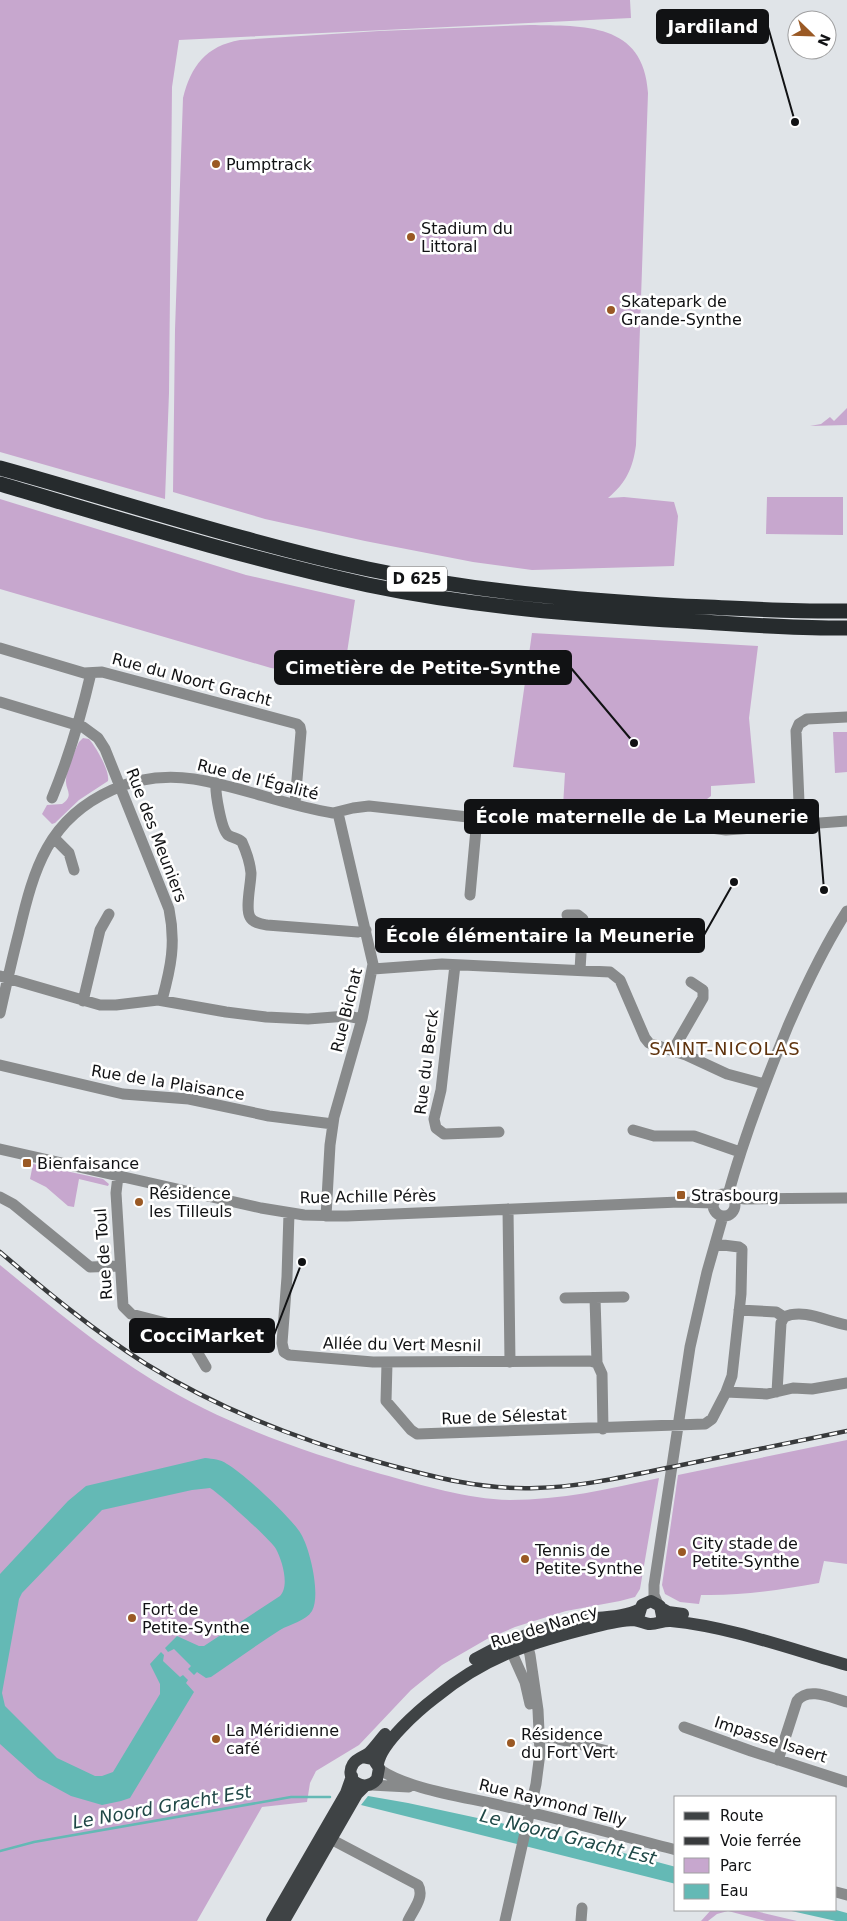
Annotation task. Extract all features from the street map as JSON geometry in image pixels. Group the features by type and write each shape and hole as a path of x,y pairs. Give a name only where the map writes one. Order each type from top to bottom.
{"highway":[{"name":"D 625","path":"0,468 191,524 288,550 370,570 436,582 519,593 604,601 847,611"},
{"name":"D 625","path":"0,484 225,550 338,578 419,594 504,607 587,615 760,626 847,628"}],"main road":[{"path":"659,1605 662,1616 651,1622 640,1616 641,1606 650,1601 659,1605 668,1612 696,1617 725,1630 847,1665"},
{"name":"Rue de Nancy","path":"363,1757 405,1713 436,1686 472,1660 572,1621 632,1613 641,1606"},
{"name":"Rue de Nancy","path":"526,1640 630,1620 651,1622 667,1620 725,1630"},
{"name":"Rue de Nancy","path":"378,1767 379,1757 384,1750 401,1729 426,1705 476,1668 509,1647"},
{"path":"284,1921 327,1836 336,1810 360,1789 378,1778 378,1767 372,1759 363,1757 353,1763 351,1768 352,1776 360,1789"},
{"path":"272,1921 360,1789"}],"street":[{"name":"Rue du Noort Gracht","path":"0,648 84,672 102,672 297,724 301,732 295,804"},
{"path":"52,798 79,726 91,673"},
{"name":"Rue des Meuniers","path":"0,702 79,726 91,732 100,741 121,786 166,898 171,917 173,949 162,1000"},
{"path":"800,826 796,731 799,724 807,719 847,718"},
{"name":"Rue de l'Égalité","path":"0,1013 4,977 32,880 40,860 54,838 80,809 121,786 141,780 187,778 216,783 326,812 338,813 353,808 369,806 477,818 606,816 730,831 847,821"},
{"path":"216,783 215,794 225,831 229,836 242,842 250,867 248,911 250,918 259,923 273,926 358,932 366,930"},
{"name":"Rue Bichat","path":"326,1216 333,1124 362,1018 373,968 372,956 338,813"},
{"path":"470,895 477,818"},
{"path":"54,838 69,853 74,870"},
{"path":"847,911 807,985 764,1084 740,1152 730,1196 735,1204 734,1210 730,1214 723,1216 715,1211 714,1202 720,1195 730,1196 742,1199 847,1198"},
{"path":"83,1001 100,930 109,914"},
{"path":"567,914 583,919 580,970"},
{"path":"373,968 429,964 607,972 616,976 622,983 647,1041 655,1046 673,1050 723,1073 764,1084"},
{"name":"Rue du Berck","path":"455,965 441,1086 434,1124 438,1132 444,1134 499,1132"},
{"path":"4,977 83,1001 107,1005 162,1000 226,1012 266,1017 308,1018 347,1016 362,1018"},
{"path":"673,1050 704,995 701,988 691,982"},
{"name":"Rue de la Plaisance","path":"0,1065 123,1094 188,1099 269,1116 333,1124"},
{"path":"633,1130 654,1136 694,1136 740,1152"},
{"name":"Rue Achille Pérès","path":"0,1149 289,1213 326,1216 714,1202"},
{"name":"Rue de Toul","path":"118,1176 116,1193 122,1303 131,1314 189,1329 193,1345 206,1368"},
{"path":"0,1197 13,1204 87,1265 96,1268 120,1266"},
{"path":"508,1209 510,1362"},
{"name":"Allée du Vert Mesnil","path":"289,1213 282,1343 284,1352 293,1356 387,1362 590,1361 597,1363"},
{"path":"659,1605 654,1595 654,1585 669,1494 677,1425 695,1323 723,1216"},
{"path":"715,1244 739,1247 742,1250 739,1310 732,1376 726,1392 767,1394 793,1388 812,1389 847,1383"},
{"path":"565,1298 624,1297"},
{"path":"595,1298 597,1363 602,1374 603,1429"},
{"path":"739,1310 776,1312 784,1317 792,1315 814,1316 847,1325"},
{"path":"777,1392 781,1323 784,1317"},
{"name":"Rue de Sélestat","path":"387,1362 386,1401 411,1430 417,1434 702,1425 712,1419 726,1392"},
{"path":"641,1606 648,1587 662,1498 670,1473"},
{"path":"505,1921 518,1847 538,1771 537,1737 526,1640"},
{"path":"509,1647 526,1688 537,1737"},
{"path":"778,1760 797,1701 804,1695 811,1693 847,1702"},
{"name":"Impasse Isaert","path":"684,1727 847,1782"},
{"path":"537,1737 556,1738 612,1752"},
{"name":"Rue Raymond Telly","path":"378,1767 391,1776 423,1787 526,1811 674,1849"},
{"name":"Rue Raymond Telly","path":"360,1789 423,1787"},
{"path":"327,1836 418,1885 421,1890 420,1897 408,1921"},
{"path":"500,1921 503,1897 518,1847"},
{"path":"581,1921 582,1908"}],"green space":[{"path":"0,0 630,0 631,18 179,40 172,87 169,393 165,499 0,452"},
{"name":"Stadium du Littoral","path":"530,25 590,28 607,33 623,41 635,53 644,70 648,93 636,445 628,474 620,487 608,498 624,497 674,502 678,516 674,566 532,570 473,562 265,519 173,492 175,330 183,98 190,76 202,59 218,47 240,40 379,31"},
{"path":"847,408 847,425 810,426 821,424 830,417 834,421"},
{"path":"767,497 843,497 843,535 766,534"},
{"path":"0,499 246,575 355,600 343,679 271,668 0,589"},
{"path":"532,633 758,646 749,718 755,783 711,786 711,796 707,799 706,820 647,810 563,806 565,773 513,767"},
{"path":"833,732 847,732 847,772 835,773"},
{"path":"83,738 89,739 99,753 107,771 108,781 79,800 52,824 42,814 47,805 62,804 68,798 67,771 79,742"},
{"path":"33,1164 103,1179 109,1184 108,1186 79,1179 74,1207 68,1206 46,1187 30,1179"},
{"path":"0,1265 94,1340 154,1381 236,1423 322,1456 428,1487 494,1499 529,1500 566,1496 659,1478 640,1589 635,1597 566,1611 515,1627 487,1639 442,1665 411,1690 359,1745 316,1771 310,1783 307,1802 262,1807 197,1921 0,1921"},
{"path":"847,1440 847,1564 824,1561 819,1583 775,1590 701,1595 699,1604 680,1602 665,1594 662,1585 678,1475"},
{"path":"710,1911 728,1911 717,1914 708,1921 701,1921"},
{"path":"728,1911 755,1911 797,1921 766,1921"}],"water":[{"path":"205,1458 222,1461 244,1476 278,1507 301,1534 308,1550 315,1584 312,1611 306,1617 280,1630 211,1677 206,1678 197,1672 194,1675 188,1669 191,1666 174,1649 168,1652 165,1648 177,1636 199,1646 204,1646 280,1596 283,1592 285,1580 283,1566 276,1549 265,1536 210,1488 192,1490 102,1510 22,1593 19,1599 2,1693 5,1706 57,1758 95,1776 102,1776 113,1772 160,1694 160,1684 150,1664 161,1652 164,1655 163,1661 180,1677 183,1675 188,1680 186,1683 194,1692 130,1798 102,1805 71,1796 38,1778 0,1744 0,1574 68,1501 86,1486"},
{"path":"368,1796 534,1829 674,1866 674,1883 361,1805"},
{"path":"837,1910 847,1913 847,1921 836,1921 791,1911"}],"waterway":[{"name":"Le Noord Gracht Est","path":"0,1851 34,1842 291,1797 330,1797"}],"railway":[{"path":"0,1252 89,1325 146,1364 202,1396 290,1434 351,1454 439,1478 496,1487 536,1488 570,1486 847,1431"}],"place":[{"name":"Jardiland","path":"795,122"},
{"name":"Pumptrack","path":"216,164"},
{"name":"Stadium du Littoral","path":"411,237"},
{"name":"Skatepark de Grande-Synthe","path":"611,310"},
{"name":"Cimetière de Petite-Synthe","path":"634,743"},
{"name":"École élémentaire la Meunerie","path":"734,882"},
{"name":"École maternelle de La Meunerie","path":"824,890"},
{"name":"Bienfaisance","path":"27,1163"},
{"name":"Strasbourg","path":"681,1195"},
{"name":"Résidence les Tilleuls","path":"139,1202"},
{"name":"CocciMarket","path":"302,1262"},
{"name":"City stade de Petite-Synthe","path":"682,1552"},
{"name":"Tennis de Petite-Synthe","path":"525,1559"},
{"name":"Fort de Petite-Synthe","path":"132,1618"},
{"name":"La Méridienne café","path":"216,1739"},
{"name":"Résidence du Fort Vert","path":"511,1743"}],"district":[{"name":"SAINT-NICOLAS","path":"725,1049"}]}
